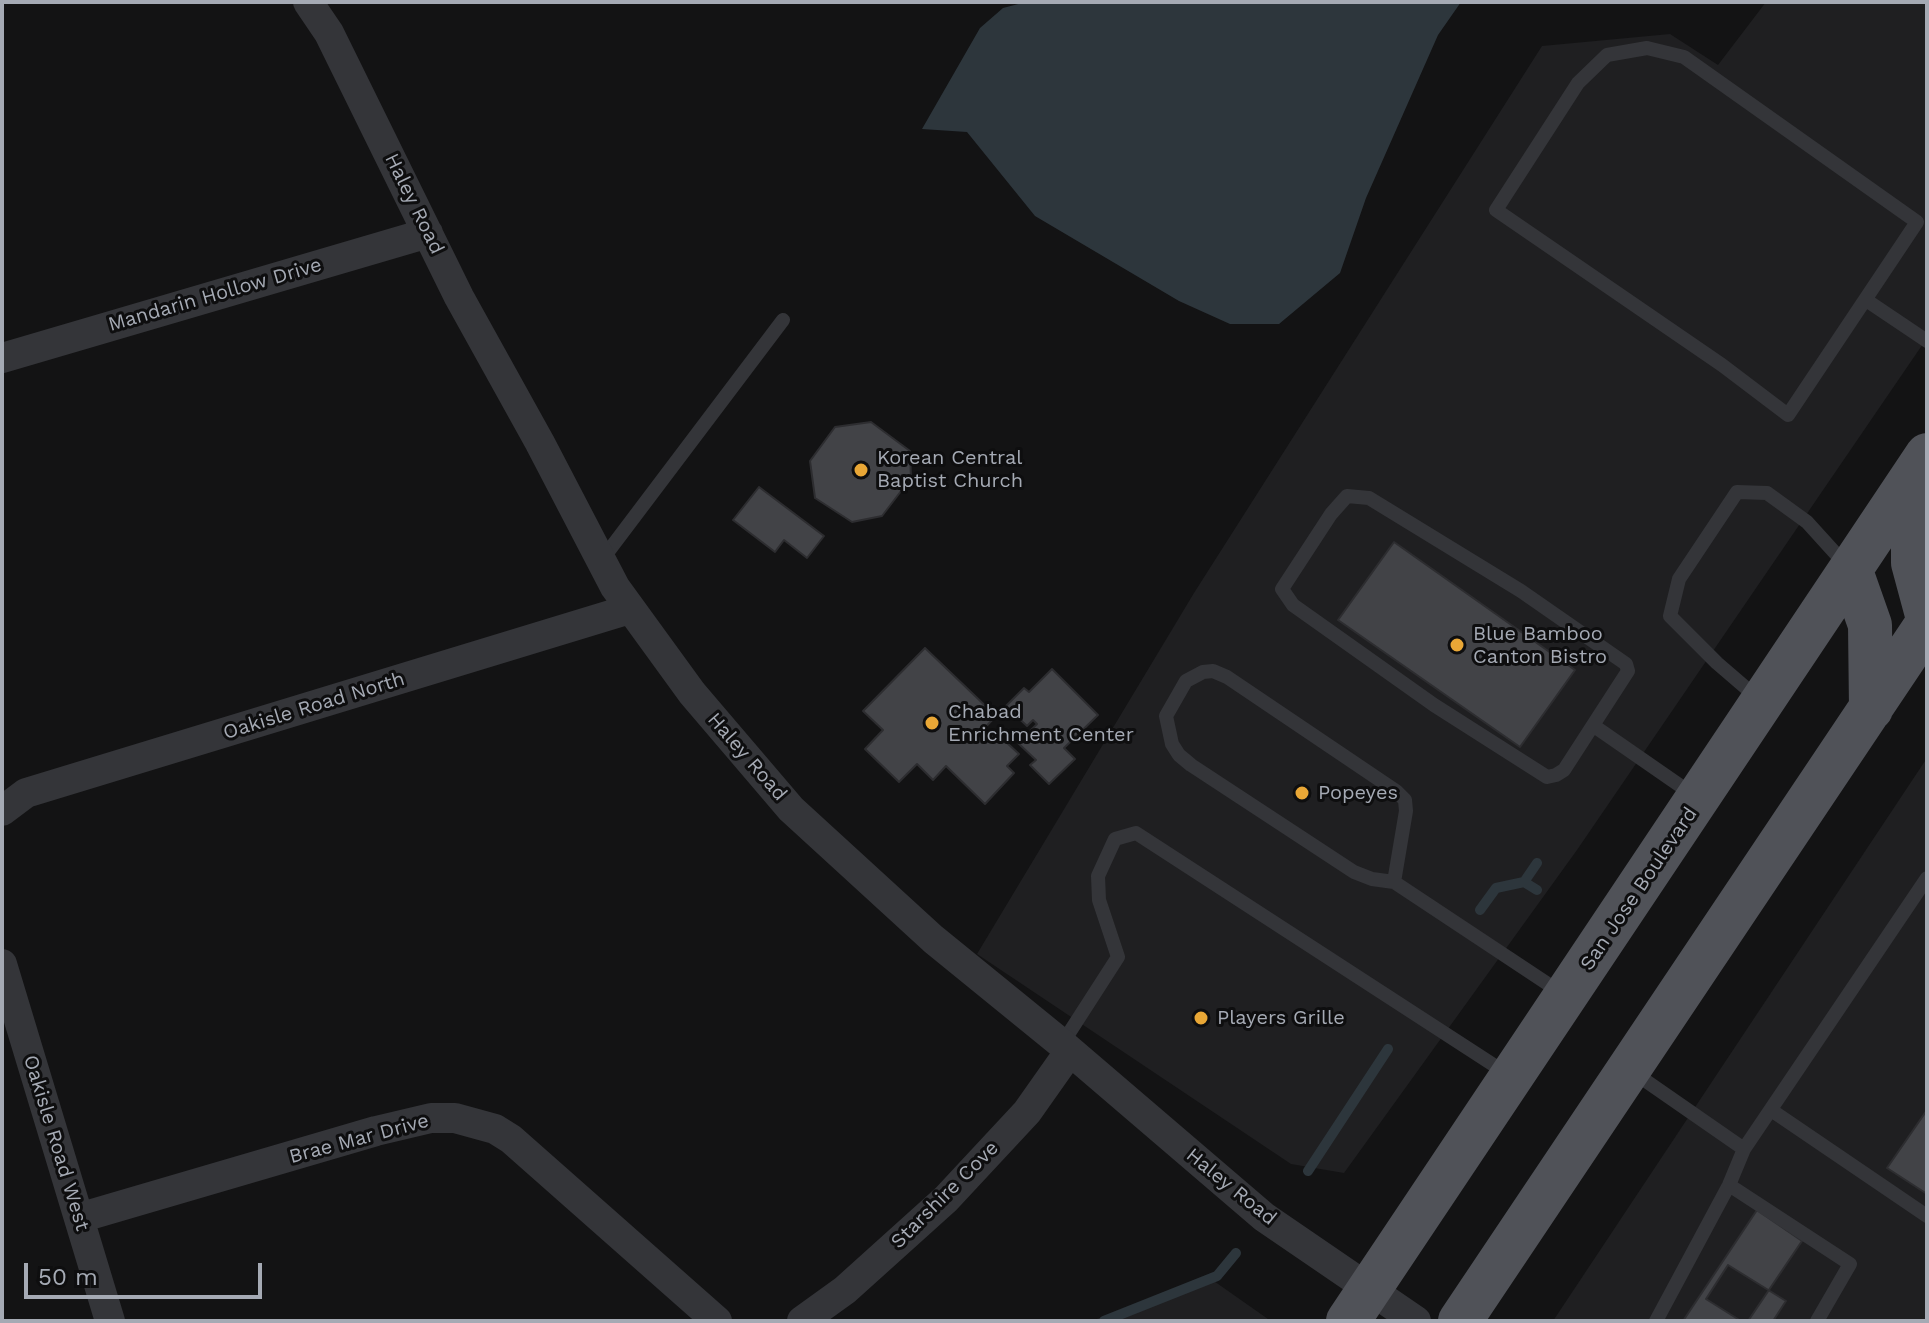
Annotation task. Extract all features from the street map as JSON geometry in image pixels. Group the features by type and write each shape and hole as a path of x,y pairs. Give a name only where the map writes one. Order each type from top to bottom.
{"main road":[{"name":"San Jose Boulevard","path":"1359,1305 1920,465"},
{"path":"1920,465 1913,563 1927,615"},
{"path":"1851,571 1870,625 1871,709"},
{"path":"1460,1321 1927,624"}],"street":[{"name":"Haley Road","path":"308,2 329,33 459,297 601,561 630,609 692,693 791,809 933,939 1264,1217 1359,1305 1416,1321"},
{"name":"Mandarin Hollow Drive","path":"2,358 428,233"},
{"name":"Oakisle Road North","path":"2,811 26,793 630,609"},
{"name":"Oakisle Road West","path":"2,964 110,1321"},
{"name":"Starshire Cove","path":"802,1321 845,1290 946,1199 1027,1112 1066,1048"},
{"name":"Brae Mar Drive","path":"79,1218 376,1131 431,1118 455,1118 495,1129 511,1139 717,1321"}],"lane":[{"path":"1647,48 1684,57 1917,222 1866,300 1788,415 1722,365 1496,210 1578,83 1607,55 1647,48"},
{"path":"1866,300 1927,341"},
{"path":"601,561 783,320"},
{"path":"1763,703 1670,616 1679,579 1728,505 1737,492 1767,493 1807,522 1851,571"},
{"path":"1347,496 1369,498 1521,591 1620,657 1628,671 1594,726 1564,770 1547,777 1434,705 1357,651 1293,605 1282,589 1347,496"},
{"path":"1394,882 1406,811 1405,800 1396,791 1227,677 1213,671 1203,672 1186,681 1166,716 1172,744 1179,755 1354,872 1372,879 1394,882 1566,996"},
{"path":"1594,726 1699,799"},
{"path":"1066,1048 1118,957 1099,900 1098,876 1115,839 1136,833 1512,1077"},
{"path":"1656,1321 1729,1185 1744,1149 1927,878"},
{"path":"1629,1070 1744,1149"},
{"path":"1771,1110 1927,1216"},
{"path":"1729,1185 1850,1264 1817,1321"}],"shaded area":[{"path":"1026,2 1461,2 1438,35 1366,198 1340,273 1279,324 1230,324 1179,301 1035,216 967,132 922,129 980,28 1003,8"},
{"path":"1766,2 1927,2 1927,338 1577,850 1344,1173 1291,1164 977,954 1194,593 1542,46 1670,34 1718,65"},
{"path":"1927,758 1927,1321 1553,1321"},
{"path":"1211,1279 1268,1319 1091,1321"}],"building":[{"name":"Korean Central Baptist Church","path":"871,422 910,451 911,478 882,516 852,522 815,498 810,461 835,427"},
{"path":"759,487 824,536 807,558 784,540 775,552 733,520"},
{"name":"Blue Bamboo Canton Bistro","path":"1394,542 1575,670 1520,747 1338,620"},
{"name":"Chabad Enrichment Center","path":"925,648 996,716 977,736 982,741 993,730 1019,754 1007,766 1014,773 985,804 946,766 933,780 917,764 899,782 865,749 883,730 863,711"},
{"path":"1052,669 1098,715 1064,748 1075,759 1049,784 1030,765 1036,760 1018,743 1037,724 1033,720 1027,726 1006,706 1024,688 1029,692"},
{"path":"1927,1110 1927,1194 1887,1168"},
{"path":"1757,1210 1802,1241 1748,1321 1683,1321"},
{"path":"1728,1265 1786,1301 1773,1321 1741,1321 1706,1299"}],"waterway":[{"path":"1480,910 1496,888 1524,882 1537,863"},
{"path":"1524,882 1537,890"},
{"path":"1308,1171 1388,1049"},
{"path":"1104,1321 1217,1276 1236,1253"}],"place":[{"name":"Korean Central Baptist Church","path":"861,470"},
{"name":"Blue Bamboo Canton Bistro","path":"1457,645"},
{"name":"Chabad Enrichment Center","path":"932,723"},
{"name":"Popeyes","path":"1302,793"},
{"name":"Players Grille","path":"1201,1018"}]}
